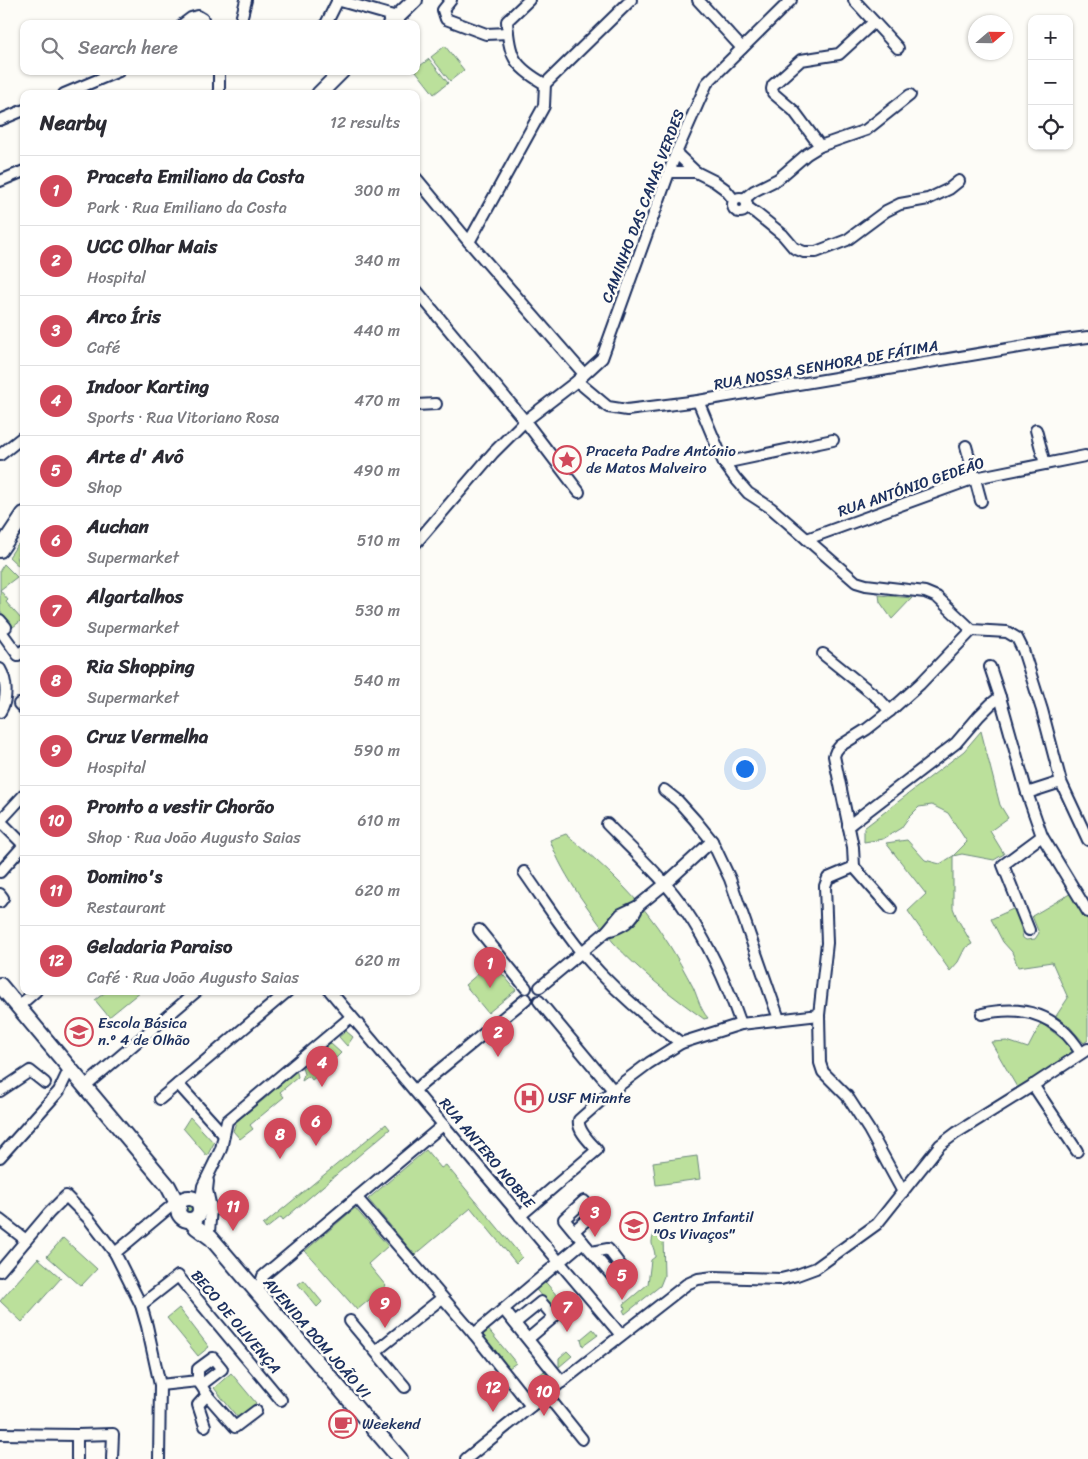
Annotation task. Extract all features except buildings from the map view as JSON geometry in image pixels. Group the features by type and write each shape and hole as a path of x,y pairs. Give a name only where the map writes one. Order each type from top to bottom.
{"main road":[{"path":"394,20 415,0"},
{"path":"323,90 338,75"},
{"path":"0,550 20,520"},
{"path":"0,984 181,1203 196,1201 196,1212"},
{"name":"AVENIDA DOM JOÃO VI","path":"181,1203 181,1216 196,1212 210,1235 258,1294 400,1459"}],"street":[{"path":"241,20 246,0"},
{"path":"328,20 337,0 394,20"},
{"path":"451,0 443,10 446,19 486,34 508,33"},
{"path":"528,0 507,21 512,55 517,64 529,75 545,84"},
{"path":"469,242 544,106 545,84 631,0"},
{"path":"698,0 742,48"},
{"name":"CAMINHO DAS CANAS VERDES","path":"420,538 493,453 525,421 602,358 676,152 707,82 790,0"},
{"path":"854,0 898,48"},
{"path":"188,20 198,16 203,20"},
{"path":"820,146 794,112 773,93 773,85 801,60 840,54 874,22"},
{"path":"76,90 110,75"},
{"path":"219,75 219,90"},
{"path":"742,202 754,190 778,179 820,146 866,130 910,95"},
{"path":"0,120 20,112"},
{"path":"676,152 696,172 725,189 782,234 794,248 804,252 816,252 846,240 886,211 900,204 928,199 950,189 959,181"},
{"path":"669,172 696,172"},
{"path":"0,181 20,173"},
{"name":"RUA NOSSA SENHORA DE FÁTIMA","path":"420,183 580,377 608,407 627,410 698,401 1036,344 1088,337"},
{"path":"420,295 525,421 579,492"},
{"path":"698,401 724,463 748,493 771,508 856,582 866,585 925,592 938,598 972,630 1007,632 1017,638 1023,650 1042,710 1062,782 1088,840"},
{"path":"420,405 436,404"},
{"path":"1036,430 1045,464"},
{"path":"0,455 20,439"},
{"path":"724,463 833,440"},
{"path":"966,446 982,501"},
{"name":"RUA ANTÓNIO GEDEÃO","path":"808,539 974,478 1085,456"},
{"path":"2,625 18,655 20,653"},
{"path":"891,909 854,867 853,847 834,756 840,746 867,729 920,684 972,630"},
{"path":"823,654 879,699 890,711"},
{"path":"990,667 1027,793 1042,836 1088,912"},
{"path":"0,669 4,679 5,698 0,712"},
{"path":"848,826 956,743 979,716 1000,697"},
{"path":"1027,793 1062,782"},
{"path":"664,790 695,820 712,841 730,879 778,1019"},
{"path":"20,799 0,821 20,841"},
{"path":"607,824 665,884 686,910 710,950 728,987 741,1024"},
{"path":"1029,930 1003,865 1042,836"},
{"path":"540,987 607,931 627,923 636,912 638,906 712,841"},
{"path":"0,872 20,850"},
{"path":"854,867 828,878 824,886 827,943 819,1015 820,1063 823,1072 847,1096 869,1130 903,1192"},
{"path":"524,872 582,952 602,975 651,1021 681,1043"},
{"path":"0,894 4,898 0,902"},
{"path":"415,1090 526,994 531,985 538,985 542,990 543,996 534,1003 526,994 479,930"},
{"path":"19,1006 31,995"},
{"path":"59,1091 70,1085 83,1084 192,995"},
{"path":"160,1099 283,995"},
{"name":"RUA ANTERO NOBRE","path":"333,995 621,1335"},
{"path":"539,1001 614,1090"},
{"path":"469,1458 546,1394 687,1284 698,1279 714,1277 781,1279 816,1268 878,1224 940,1145 956,1132 1085,1051 1050,1020 1033,1013 997,1010 982,1014"},
{"path":"520,1216 597,1150 580,1129 578,1125 579,1120 649,1063 681,1043 741,1024 819,1015"},
{"path":"196,1212 203,1186 221,1149 227,1121 351,1017"},
{"path":"0,1157 59,1091 68,1072 67,1065"},
{"path":"0,1091 30,1070 45,1083"},
{"path":"178,1084 224,1135"},
{"path":"1033,1085 1077,1151"},
{"path":"245,1278 263,1276 443,1125"},
{"path":"208,1177 207,1190 211,1208 210,1235"},
{"path":"0,1272 66,1196 88,1218 115,1253 141,1305 148,1326 160,1385 159,1459"},
{"path":"356,1198 474,1334 532,1406"},
{"path":"115,1253 181,1203"},
{"path":"0,1220 26,1240"},
{"path":"574,1231 592,1252"},
{"path":"474,1334 583,1242"},
{"name":"BECO DE OLIVENÇA","path":"141,1305 178,1276 281,1400"},
{"path":"258,1294 263,1276"},
{"path":"376,1351 442,1298"},
{"path":"515,1323 541,1302 554,1316 528,1339"},
{"path":"504,1310 562,1382"},
{"path":"350,1321 405,1387"},
{"path":"160,1385 200,1383 207,1394 235,1426 256,1411"},
{"path":"205,1426 198,1405 207,1394"},
{"path":"546,1394 582,1439"},
{"path":"0,1434 113,1434 112,1459"},
{"path":"77,1435 77,1459"}],"green space":[{"path":"445,46 464,70 450,81 431,57"},
{"path":"429,59 448,83 434,94 419,75 420,66"},
{"path":"20,544 20,551 17,557 20,561 20,567 9,557"},
{"path":"4,564 17,577 0,590 0,570"},
{"path":"0,590 8,600 6,602 20,618 20,622 13,627 0,611"},
{"path":"879,595 912,598 892,619 880,602"},
{"path":"981,731 1000,805 1008,818 990,831 1004,854 994,860 962,854 953,856 967,842 948,813 932,805 919,807 901,828 883,839 864,842 864,828 964,751"},
{"path":"566,834 622,884 646,912 675,954 708,1018 704,1019 657,983 613,942 575,889 553,847 550,840"},
{"path":"907,840 925,860 940,864 953,856 953,908 972,944 965,948 958,962 950,971 908,911 926,894 886,843"},
{"path":"1073,892 1088,917 1088,1040 1084,1043 1069,1026 1056,1016 1068,998 1052,962 1018,967 1012,952 1003,942 991,919 1015,908 1023,925 1021,929 1023,938 1026,940 1035,939 1039,933 1032,916"},
{"path":"492,962 516,990 488,1013 465,985"},
{"path":"102,995 136,995 109,1017 95,1000"},
{"path":"1041,1023 1065,1041 1073,1052 1018,1089 991,1042 1007,1041 1028,1048"},
{"path":"346,1031 353,1037 347,1046 339,1037"},
{"path":"330,1043 341,1053 332,1062 325,1047"},
{"path":"311,1062 316,1064 322,1072 312,1080 309,1076 302,1081 304,1074 302,1068"},
{"path":"296,1069 298,1077 280,1092 284,1097 250,1125 253,1129 240,1139 233,1131 236,1122 268,1096 270,1089"},
{"path":"190,1117 214,1143 207,1156 183,1128"},
{"path":"386,1124 390,1129 283,1220 281,1217 266,1229 263,1225"},
{"path":"426,1150 441,1168 446,1165 522,1257 516,1263 471,1208 415,1255 368,1199"},
{"path":"697,1156 700,1179 656,1185 653,1162"},
{"path":"189,1202 194,1204 196,1209 194,1214 189,1216 184,1214 182,1209 184,1204"},
{"path":"355,1208 388,1246 368,1264 386,1286 357,1310 305,1251"},
{"path":"655,1232 663,1235 664,1276 660,1286 625,1314 623,1310 625,1309 624,1304 648,1284 651,1260 655,1257 652,1243"},
{"path":"63,1238 97,1269 81,1286 47,1256"},
{"path":"38,1258 61,1278 22,1322 0,1301"},
{"path":"543,1279 573,1315 563,1323 534,1287"},
{"path":"304,1280 322,1302 317,1307 298,1284"},
{"path":"179,1308 209,1347 198,1356 167,1318"},
{"path":"487,1328 516,1363 509,1368 480,1333"},
{"path":"593,1329 598,1335 583,1346 581,1339"},
{"path":"567,1351 572,1356 559,1367 559,1358"},
{"path":"544,1371 549,1379 548,1384 545,1381 530,1392 526,1387"},
{"path":"231,1373 256,1403 238,1418 214,1388"}],"place":[{"name":"Praceta Padre António de Matos Malveiro","path":"567,460"},
{"name":"Praceta Emiliano da Costa","path":"490,988"},
{"name":"Escola Básica n.º 4 de Olhão","path":"79,1032"},
{"name":"UCC Olhar Mais","path":"498,1057"},
{"name":"Indoor Karting","path":"322,1087"},
{"name":"USF Mirante","path":"529,1098"},
{"name":"Auchan","path":"316,1146"},
{"name":"Ria Shopping","path":"280,1159"},
{"name":"Centro Infantil \"Os Vivaços\"","path":"634,1226"},
{"name":"Domino's","path":"233,1231"},
{"name":"Arco Íris","path":"595,1237"},
{"name":"Arte d' Avô","path":"622,1300"},
{"name":"Cruz Vermelha","path":"385,1328"},
{"name":"Algartalhos","path":"567,1332"},
{"name":"Geladaria Paraiso","path":"493,1412"},
{"name":"Pronto a vestir Chorão","path":"544,1416"},
{"name":"Weekend","path":"343,1424"}]}
